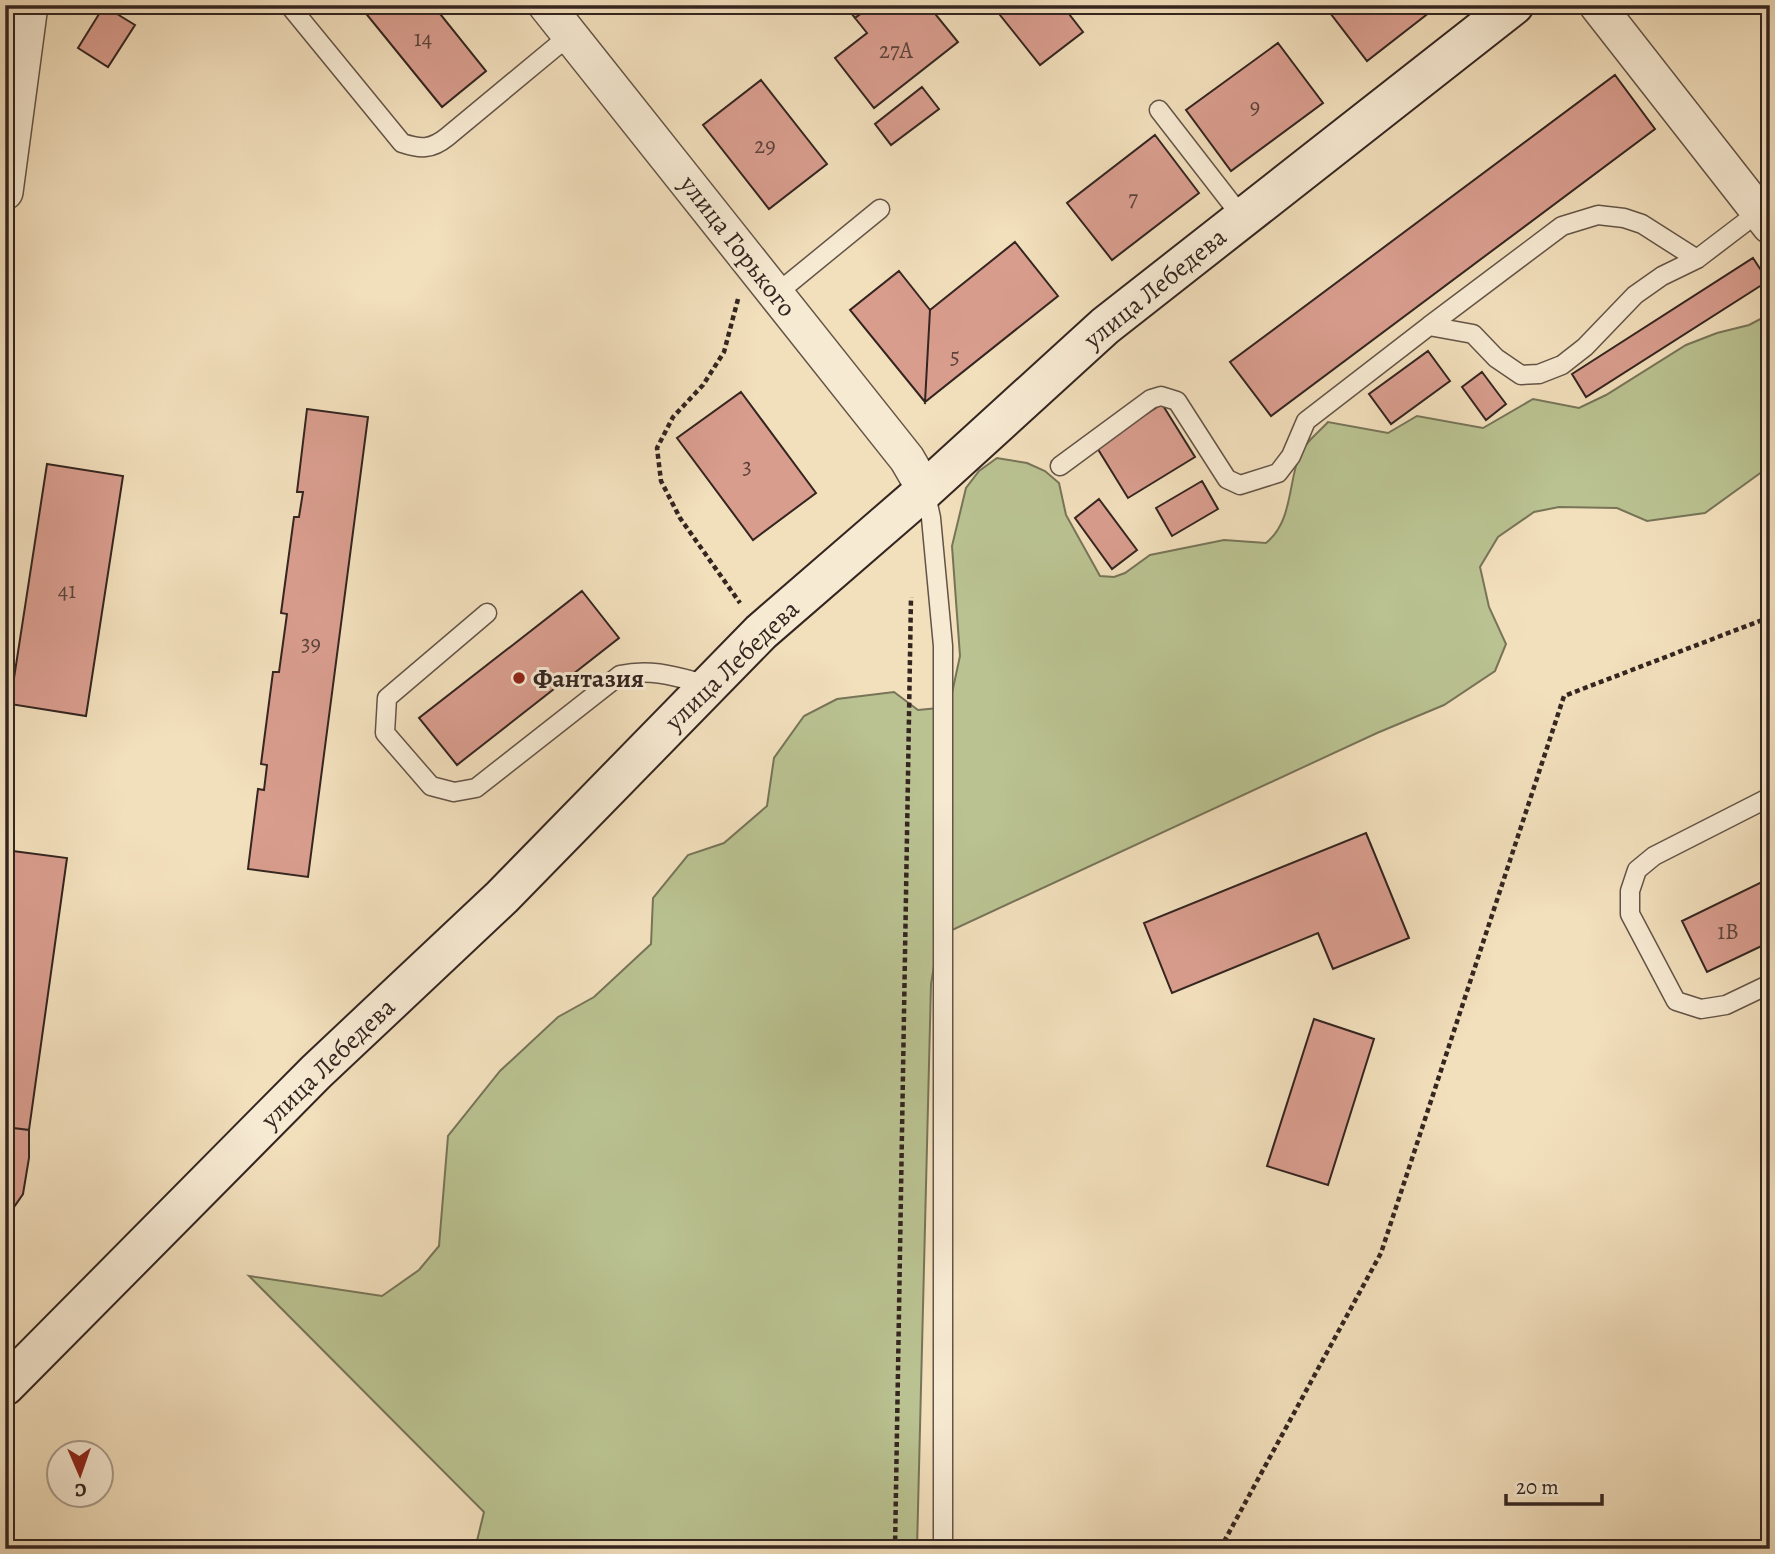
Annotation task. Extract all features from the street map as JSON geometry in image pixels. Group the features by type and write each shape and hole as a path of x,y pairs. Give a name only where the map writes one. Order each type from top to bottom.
{"street":[{"path":"5,191 30,5"},
{"name":"улица Горького","path":"546,5 907,459 925,490"},
{"name":"улица Лебедева","path":"5,1386 317,1072 502,897 761,632 925,490 1105,326 1514,5"},
{"path":"1597,5 1765,218"}],"lane":[{"path":"289,5 402,143 426,148 447,138 570,34"},
{"path":"1158,110 1242,218"},
{"path":"776,294 880,209"},
{"path":"1060,466 1150,399 1161,396 1177,401 1227,479 1240,485 1278,473 1291,456 1306,421 1562,226 1598,215 1624,218 1642,224 1697,259"},
{"path":"1429,326 1473,334 1496,358 1521,375 1539,374 1562,365 1585,346 1635,295 1653,282 1765,218"},
{"path":"925,490 931,518 943,646 943,1549"},
{"path":"487,613 387,698 385,733 431,786 454,792 475,789 620,675 640,671 660,673 708,685"},
{"path":"1770,797 1654,856 1637,870 1630,891 1630,914 1676,1001 1701,1009 1726,1005 1770,984"}],"path":[{"path":"745,256 735,318 724,352 703,385 673,417 656,448 661,481 680,518 761,632"},
{"path":"895,1549 911,584"},
{"path":"1220,1549 1381,1253 1564,696 1770,617"}],"green space":[{"path":"1770,314 1770,466 1705,513 1647,521 1617,508 1559,507 1534,512 1498,537 1480,567 1489,607 1506,644 1495,671 1444,705 1377,733 952,930 936,954 931,984 917,1549 475,1549 484,1512 249,1276 382,1296 419,1270 439,1246 448,1136 500,1071 558,1017 594,997 651,944 653,898 688,855 724,843 767,806 774,758 804,716 837,699 894,692 918,710 949,707 960,656 952,546 966,488 979,471 997,458 1027,463 1045,471 1059,483 1066,515 1100,576 1114,577 1125,573 1150,555 1224,540 1266,543 1281,525 1301,452 1328,422 1388,433 1417,416 1483,428 1533,399 1579,408 1606,395 1686,345 1749,325"}],"building":[{"path":"359,5 433,5 486,71 442,107"},
{"path":"845,5 872,5 855,18"},
{"path":"872,5 928,5 958,42 874,108 835,58 867,33 855,18"},
{"path":"992,5 1062,5 1083,32 1040,65"},
{"path":"1324,5 1439,5 1367,61"},
{"path":"104,6 135,25 108,67 78,48"},
{"path":"1278,43 1323,103 1231,171 1186,110"},
{"path":"1615,75 1655,129 1271,416 1230,362"},
{"path":"761,80 827,164 769,209 703,125"},
{"path":"922,87 939,109 891,145 875,124"},
{"path":"1155,135 1199,193 1112,260 1067,203"},
{"path":"1015,242 1058,296 925,402 930,310"},
{"path":"1753,258 1768,281 1586,397 1572,374"},
{"path":"899,271 930,310 925,402 850,310"},
{"path":"1428,351 1450,381 1391,424 1369,394"},
{"path":"1482,372 1506,404 1486,420 1462,387"},
{"path":"741,392 816,493 753,540 677,438"},
{"path":"1162,404 1195,457 1128,498 1096,446"},
{"path":"307,409 368,417 308,877 248,869 258,789 264,790 267,765 261,764 273,672 279,672 287,614 281,613 294,517 299,517 303,492 297,492"},
{"path":"47,464 123,476 86,716 10,704"},
{"path":"1202,481 1218,509 1172,536 1156,508"},
{"path":"1099,499 1137,550 1112,569 1075,518"},
{"name":"Фантазия","path":"582,591 619,638 457,765 419,718"},
{"path":"1366,833 1409,938 1333,969 1318,933 1172,993 1144,923"},
{"path":"5,850 67,858 29,1130 5,1127"},
{"path":"1770,878 1770,942 1707,972 1682,921"},
{"path":"1314,1019 1374,1039 1328,1185 1267,1166"},
{"path":"5,1127 29,1130 29,1158 23,1194 5,1220"}],"place":[{"name":"Фантазия","path":"519,678"}]}
